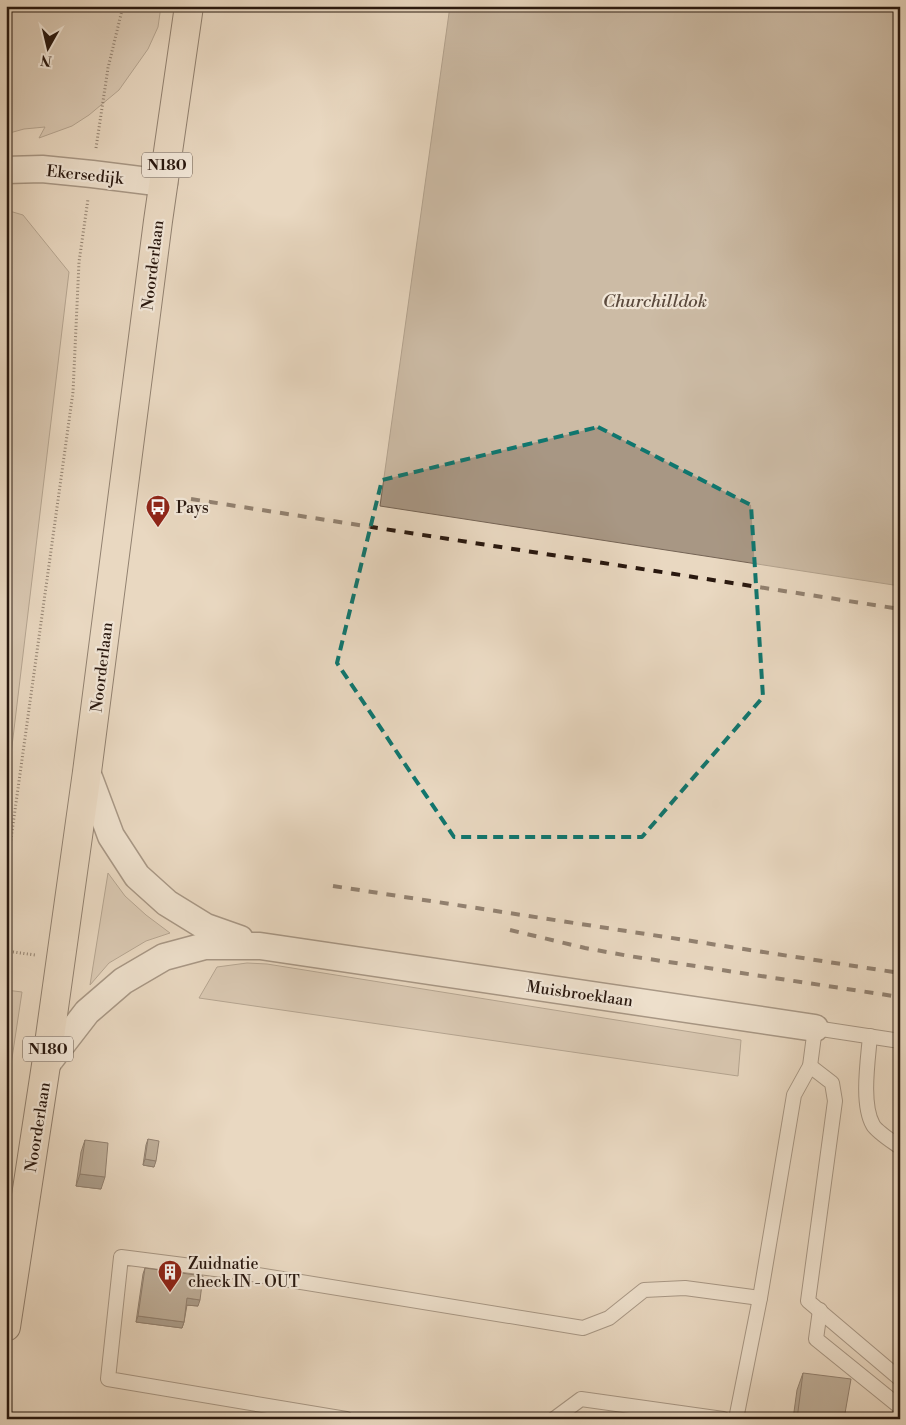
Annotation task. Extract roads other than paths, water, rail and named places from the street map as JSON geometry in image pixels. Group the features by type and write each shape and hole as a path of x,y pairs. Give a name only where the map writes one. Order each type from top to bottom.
{"main road":[{"name":"Noorderlaan","path":"6,1327 46,1066 87,772 164,183 190,6"}],"street":[{"name":"Ekersedijk","path":"6,170 42,169 164,183"},
{"name":"Muisbroeklaan","path":"87,772 112,836 137,876 167,903 206,927 260,946"},
{"name":"Muisbroeklaan","path":"46,1066 87,1012 123,981 164,957 205,946 260,946 815,1028"}],"lane":[{"name":"Muisbroeklaan","path":"815,1028 900,1041"},
{"path":"736,1419 760,1298 794,1095 810,1066 815,1028"},
{"path":"870,1036 866,1091 867,1111 873,1127 900,1147"},
{"path":"810,1066 832,1082 835,1101 808,1300 900,1379"},
{"path":"346,1419 108,1379 121,1257 246,1273 583,1328 609,1318 644,1290 685,1288 760,1298"},
{"path":"820,1310 816,1339 900,1407"},
{"path":"554,1419 581,1399 723,1419"}],"water":[{"name":"Churchilldok","path":"450,6 900,6 900,586 380,506"}],"railway":[{"path":"191,499 900,609"},
{"path":"333,886 900,973"},
{"path":"510,930 585,948 629,956 900,997"}],"place":[{"name":"Pays","path":"158,528"},
{"name":"Zuidnatie check IN - OUT","path":"170,1293"}]}
